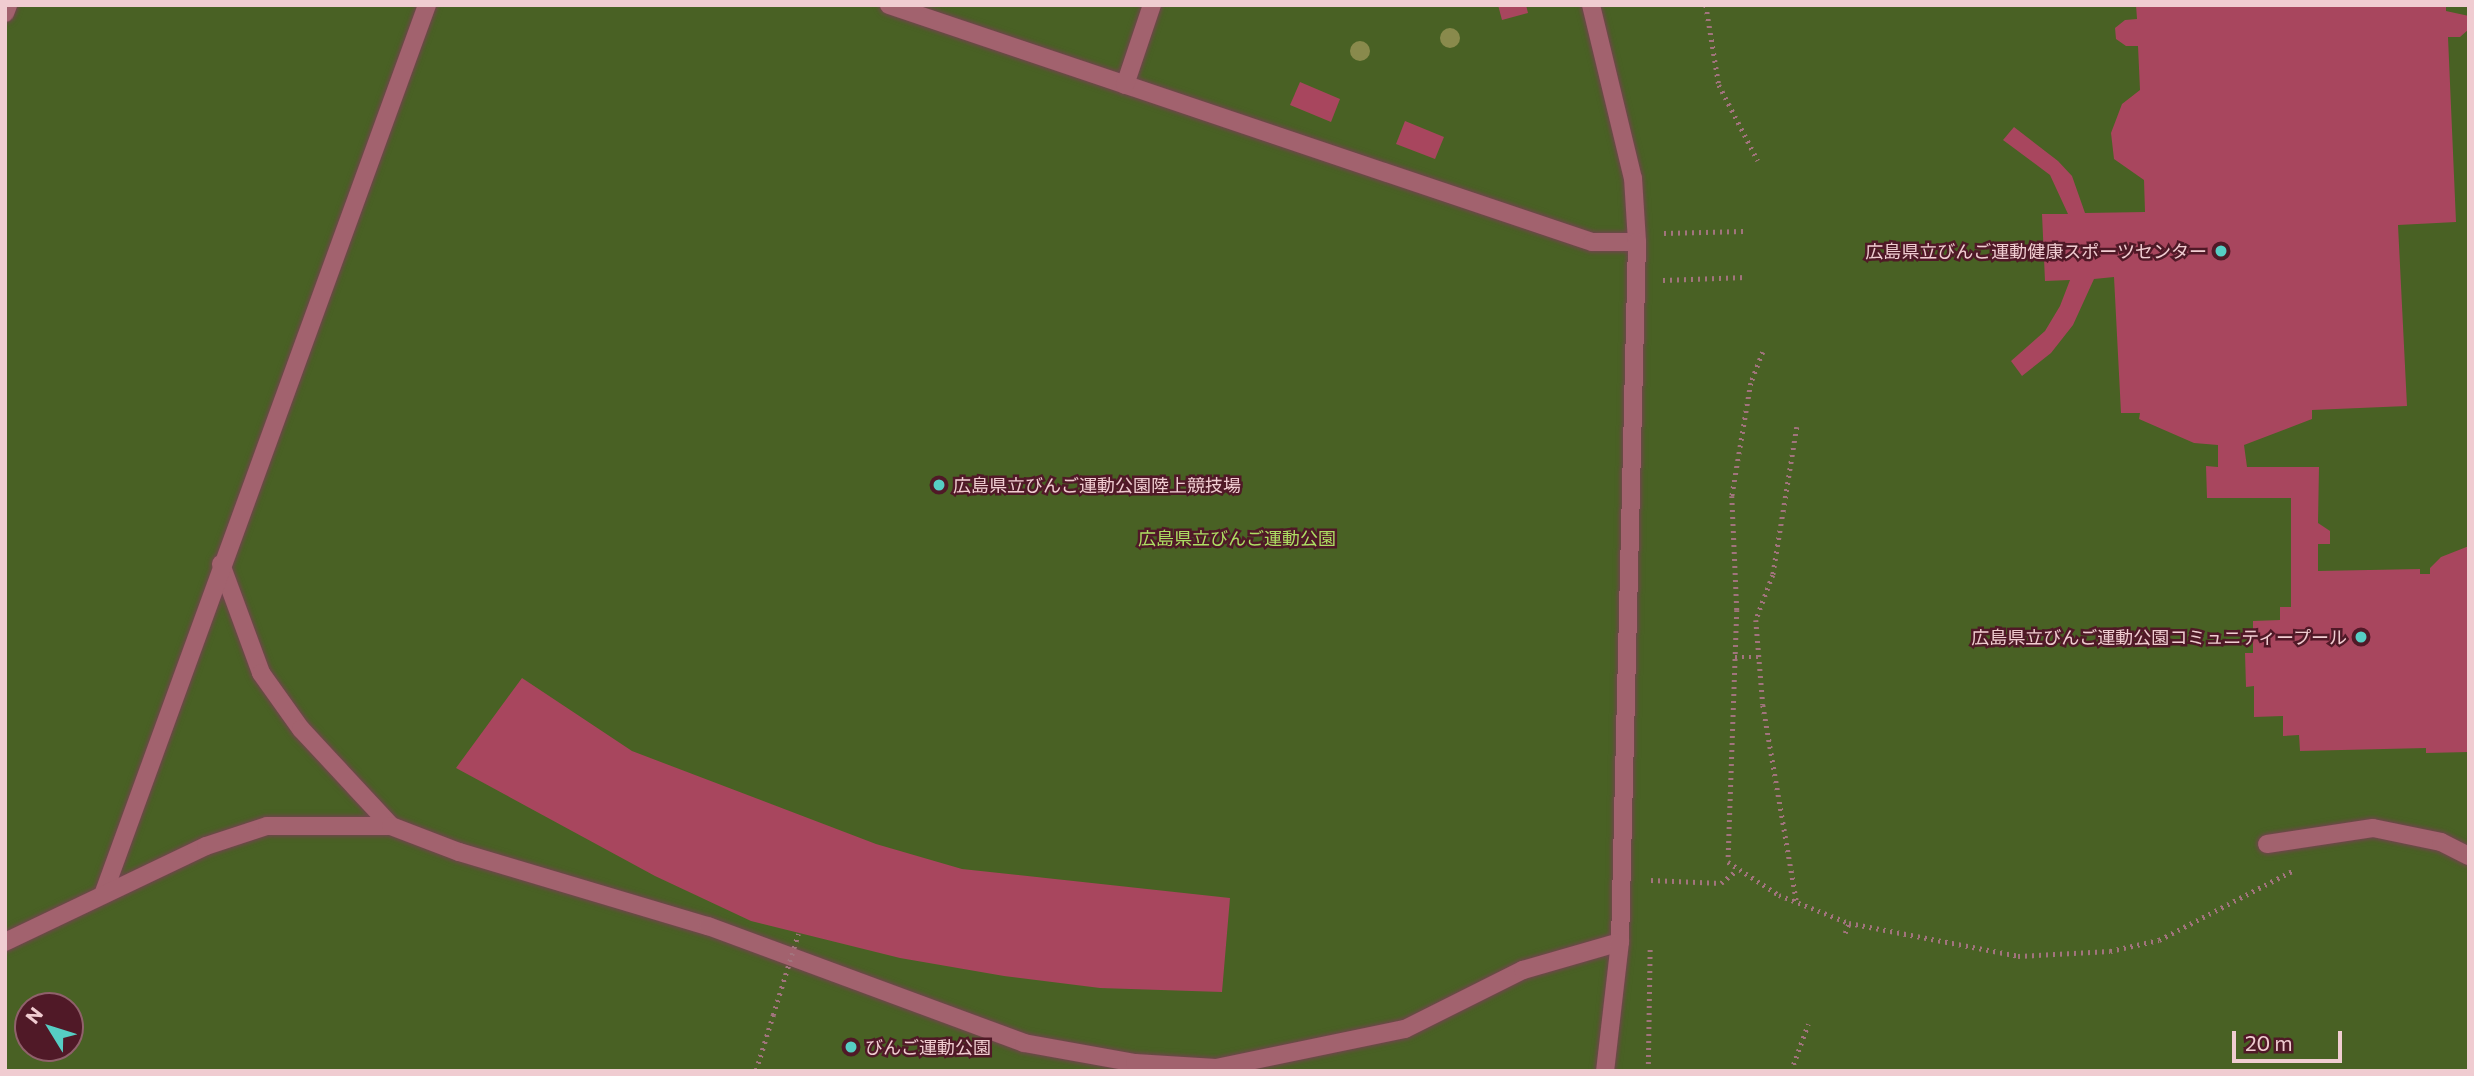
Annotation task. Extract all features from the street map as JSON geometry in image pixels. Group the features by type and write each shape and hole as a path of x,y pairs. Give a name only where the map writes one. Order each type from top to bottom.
{"street":[{"path":"5,13 8,5"},
{"path":"104,892 221,564 427,5"},
{"path":"889,5 1592,242 1637,242"},
{"path":"1125,85 1152,5"},
{"path":"1591,5 1633,178 1637,242 1620,942 1605,1071"},
{"path":"221,564 261,673 301,729 391,826"},
{"path":"5,942 104,892 206,846 267,826 391,826 459,852 708,926 1024,1043 1135,1063 1216,1068 1405,1029 1523,970 1620,942"},
{"path":"2267,844 2373,828 2441,842 2469,856"}],"path":[{"path":"1706,5 1718,85 1758,161"},
{"path":"1664,233 1744,231"},
{"path":"1663,280 1746,277"},
{"path":"1763,352 1751,383 1732,496 1735,656 1728,862 1737,870 1797,903 1849,923 2018,956 2110,951 2159,940 2275,876 2297,869"},
{"path":"1797,427 1773,575 1756,620 1763,705 1797,903"},
{"path":"1735,656 1759,657"},
{"path":"1651,880 1721,883 1737,870"},
{"path":"1845,933 1849,923"},
{"path":"756,1070 798,934"},
{"path":"1791,1071 1808,1024"}],"green space":[{"name":"広島県立びんご運動公園","path":"5,5 2469,5 2469,1071 5,1071"}],"building":[{"path":"1498,5 1526,5 1528,13 1502,20"},
{"name":"広島県立びんご運動健康スポーツセンター","path":"2136,5 2446,5 2446,11 2469,16 2469,29 2460,37 2448,37 2456,222 2398,225 2407,406 2312,410 2312,419 2244,445 2247,467 2319,467 2318,523 2330,531 2330,544 2318,544 2318,571 2420,569 2420,574 2430,574 2430,568 2441,557 2469,546 2469,752 2426,753 2426,748 2300,751 2299,735 2283,736 2283,716 2254,717 2254,686 2246,687 2245,653 2253,653 2253,621 2280,620 2280,607 2291,607 2291,498 2207,498 2206,466 2218,467 2218,445 2194,443 2139,419 2140,413 2121,413 2114,277 2094,279 2073,325 2051,353 2022,376 2011,361 2045,331 2060,306 2070,280 2045,281 2042,214 2068,214 2050,175 2003,140 2014,127 2058,161 2072,176 2085,213 2145,212 2144,180 2114,159 2111,133 2122,104 2140,90 2138,46 2126,46 2116,39 2115,28 2125,20 2137,19"},
{"path":"1300,82 1340,99 1331,122 1290,105"},
{"path":"1405,121 1444,137 1435,159 1396,144"},
{"path":"522,678 632,751 876,844 962,869 1230,898 1222,992 1100,988 1004,976 900,958 751,921 655,876 456,768"}],"place":[{"name":"広島県立びんご運動健康スポーツセンター","path":"2221,251"},
{"name":"広島県立びんご運動公園陸上競技場","path":"939,485"},
{"name":"広島県立びんご運動公園コミュニティープール","path":"2361,637"},
{"name":"びんご運動公園","path":"851,1047"}]}
